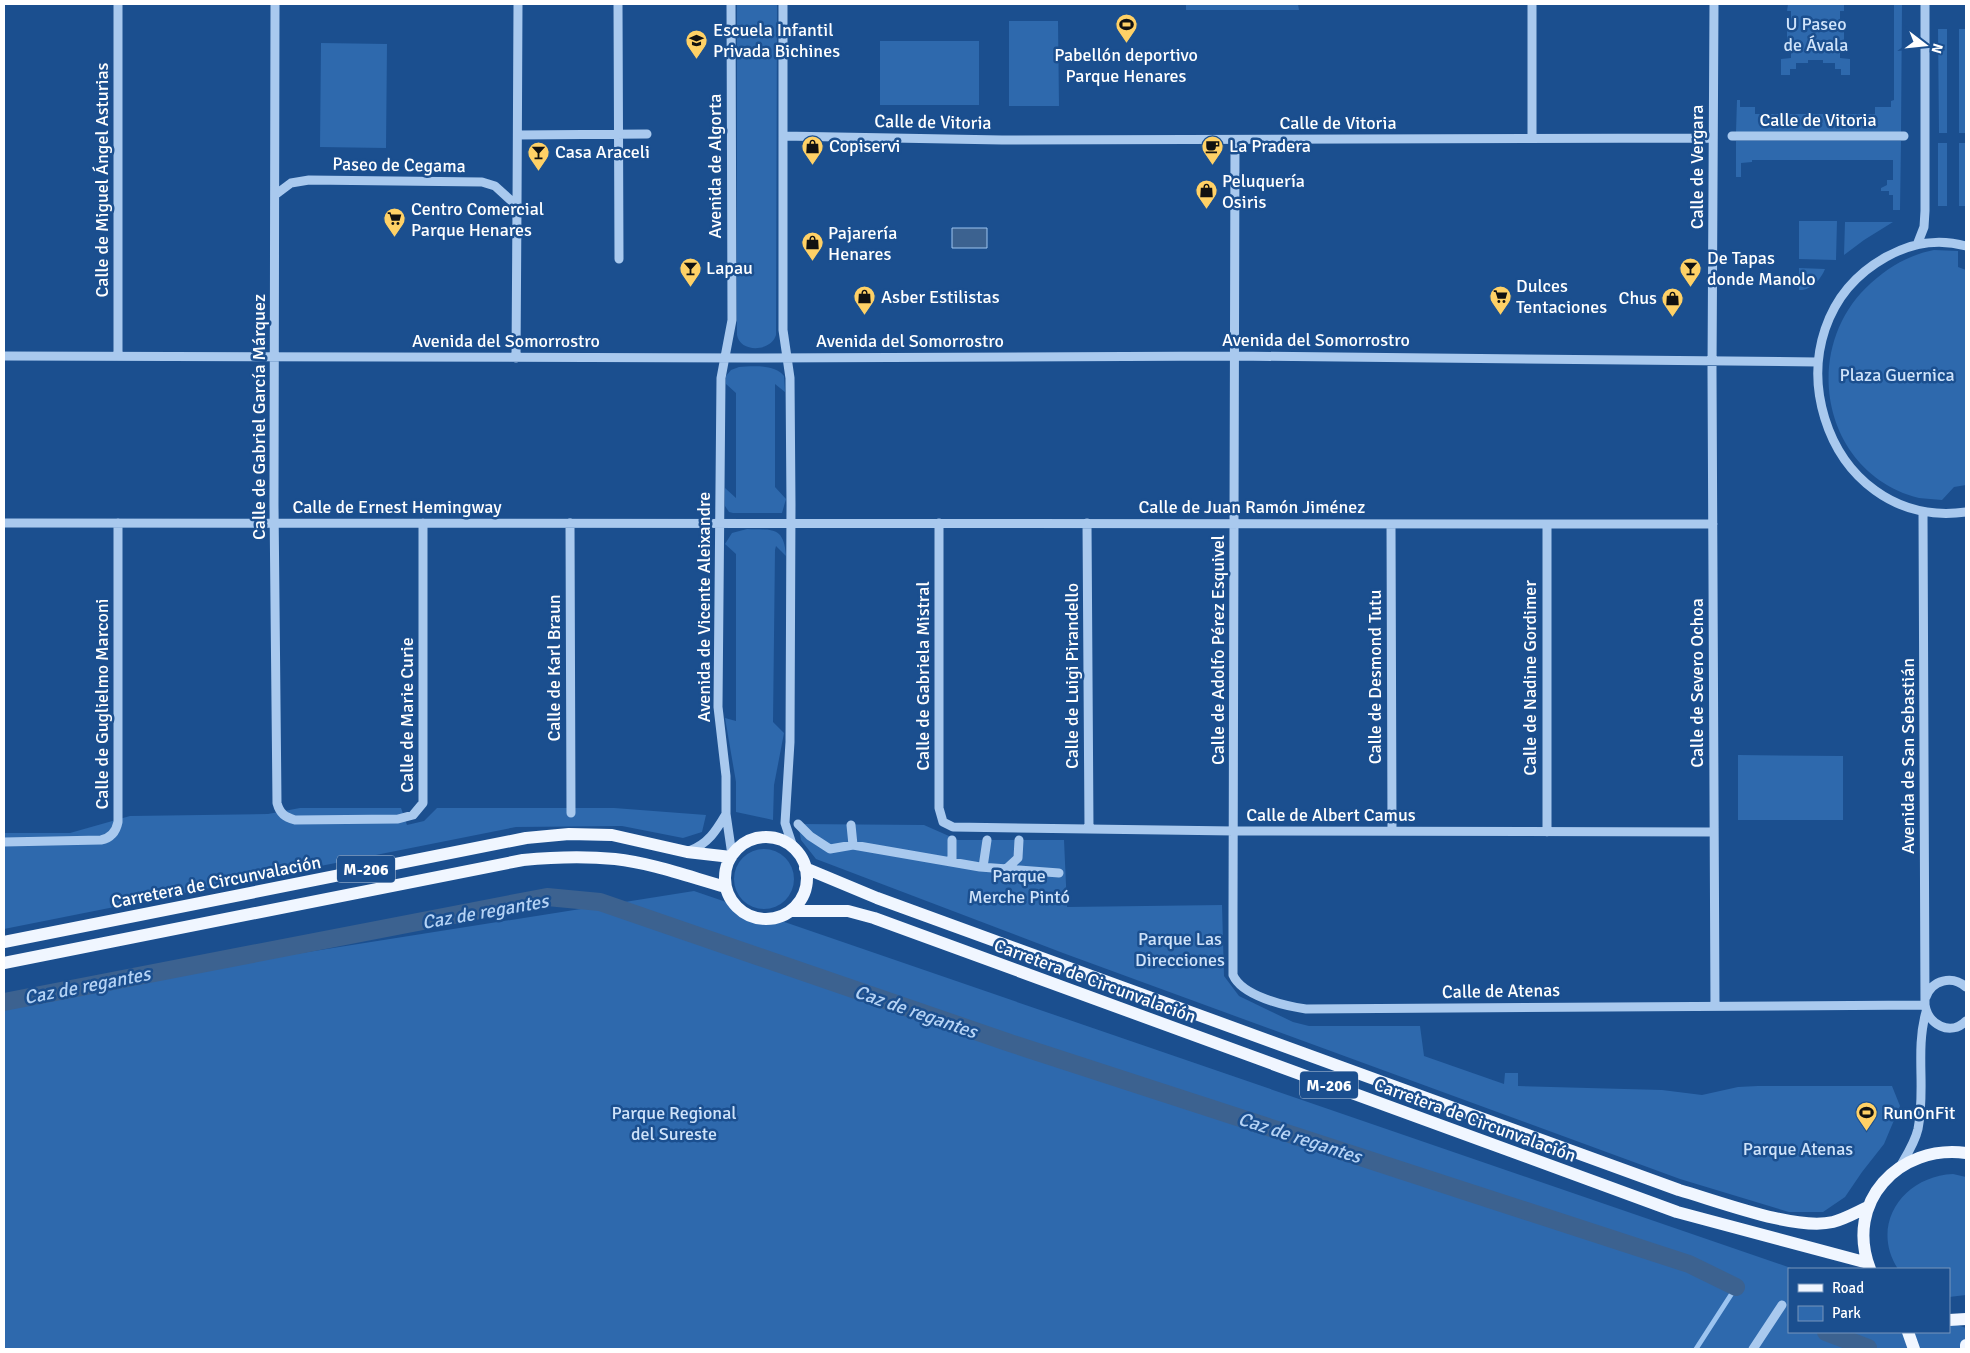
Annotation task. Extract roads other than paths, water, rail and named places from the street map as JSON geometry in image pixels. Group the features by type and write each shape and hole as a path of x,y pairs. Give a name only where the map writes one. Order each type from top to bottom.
{"main road":[{"name":"Carretera de Circunvalación","path":"4,942 526,838 569,834 612,836 687,852 731,856"},
{"path":"726,887 725,871 731,856 744,844 760,838 777,839 793,848 805,868 806,887 798,904 791,911"},
{"name":"M-206","path":"4,963 523,860 567,856 616,859 647,865 726,887 730,898 737,908 757,919 781,917 791,911"},
{"name":"Carretera de Circunvalación","path":"805,868 877,898 1679,1190 1782,1219 1810,1224 1833,1222 1868,1207"},
{"name":"Carretera de Circunvalación","path":"791,911 848,911 874,918 1677,1212 1869,1266"},
{"name":"M-206","path":"1869,1266 1864,1237 1868,1207 1883,1181 1902,1165 1925,1154 1951,1150 1966,1152"},
{"path":"1950,1320 1966,1318"},
{"path":"1908,1333 1914,1349"}],"street":[{"name":"Calle de Miguel Ángel Asturias","path":"118,4 118,356"},
{"name":"Calle de Gabriel García Márquez","path":"275,4 276,356 274,523 277,803 283,815 295,820"},
{"path":"516,358 518,4"},
{"path":"618,4 619,260"},
{"name":"Avenida de Algorta","path":"723,357 732,320 731,4"},
{"path":"783,4 783,330 790,378 790,742 785,823 793,848"},
{"path":"1532,4 1532,138"},
{"name":"Calle de Vergara","path":"1712,360 1714,4"},
{"path":"1917,245 1924,227 1926,211 1926,4"},
{"path":"518,135 647,134"},
{"name":"Calle de Vitoria","path":"783,136 1002,140 1713,138"},
{"name":"Calle de Vitoria","path":"1732,136 1904,136"},
{"name":"Calle de Adolfo Pérez Esquivel","path":"1234,831 1235,140"},
{"name":"Paseo de Cegama","path":"275,194 291,183 309,180 482,182 495,186 518,206"},
{"path":"1966,246 1937,242 1917,245 1880,261 1865,271 1842,296 1826,325 1817,362 1817,386 1822,413 1830,435 1841,456 1857,475 1875,491 1890,500 1923,513 1937,515 1966,512"},
{"name":"Avenida del Somorrostro","path":"4,356 516,358 1234,356 1817,362"},
{"name":"Avenida de Vicente Aleixandre","path":"723,357 718,708 726,776 726,814 731,856"},
{"name":"Calle de Severo Ochoa","path":"1712,360 1715,1006"},
{"name":"Avenida de San Sebastián","path":"1902,1165 1914,1142 1918,1129 1921,1077 1920,1032 1925,1006 1923,513"},
{"name":"Calle de Ernest Hemingway","path":"4,523 790,523"},
{"name":"Calle de Guglielmo Marconi","path":"4,842 101,840 111,836 116,830 118,822 118,523"},
{"name":"Calle de Marie Curie","path":"295,820 398,819 413,815 423,803 423,523"},
{"name":"Calle de Karl Braun","path":"570,523 570,813"},
{"name":"Calle de Juan Ramón Jiménez","path":"790,523 1713,524"},
{"name":"Calle de Gabriela Mistral","path":"939,523 939,808 943,822 949,826"},
{"name":"Calle de Luigi Pirandello","path":"1087,523 1089,830"},
{"name":"Calle de Desmond Tutu","path":"1391,524 1392,831"},
{"name":"Calle de Nadine Gordimer","path":"1546,524 1547,832"},
{"path":"687,852 701,846 713,836 726,814"},
{"path":"798,824 810,836 830,849 853,845 984,867 1059,873"},
{"path":"851,825 853,845"},
{"name":"Calle de Albert Camus","path":"949,826 958,828 1089,830 1714,832"},
{"name":"Calle de Atenas","path":"1234,831 1233,975 1236,982 1244,989 1288,1006 1306,1009 1925,1006"},
{"path":"952,840 952,862"},
{"path":"984,867 987,840"},
{"path":"1006,869 1018,858 1019,840"},
{"path":"1966,987 1954,980 1945,980 1930,988 1925,1006 1935,1024 1942,1027 1956,1027 1966,1021"},
{"path":"1753,1349 1782,1305"}],"waterway":[{"name":"Caz de regantes","path":"4,1002 547,897 600,902 1010,1043 1689,1264 1736,1287"},
{"name":"Caz de regantes","path":"1696,1349 1736,1287"},
{"path":"1829,1333 1868,1348"}],"place":[{"name":"Pabellón deportivo Parque Henares","path":"1126,44"},
{"name":"Escuela Infantil Privada Bichines","path":"697,59"},
{"name":"Copiservi","path":"813,165"},
{"name":"La Pradera","path":"1213,165"},
{"name":"Casa Araceli","path":"539,171"},
{"name":"Peluquería Osiris","path":"1206,210"},
{"name":"Centro Comercial Parque Henares","path":"395,238"},
{"name":"Pajarería Henares","path":"812,262"},
{"name":"Lapau","path":"690,287"},
{"name":"De Tapas donde Manolo","path":"1691,287"},
{"name":"Dulces Tentaciones","path":"1500,315"},
{"name":"Asber Estilistas","path":"865,316"},
{"name":"Chus","path":"1673,317"},
{"name":"RunOnFit","path":"1867,1132"}],"park label":[{"name":"U Paseo de Ávala","path":"1816,34"},
{"name":"Plaza Guernica","path":"1897,375"},
{"name":"Parque Merche Pintó","path":"1019,886"},
{"name":"Parque Las Direcciones","path":"1180,950"},
{"name":"Parque Regional del Sureste","path":"674,1123"},
{"name":"Parque Atenas","path":"1798,1149"}]}
